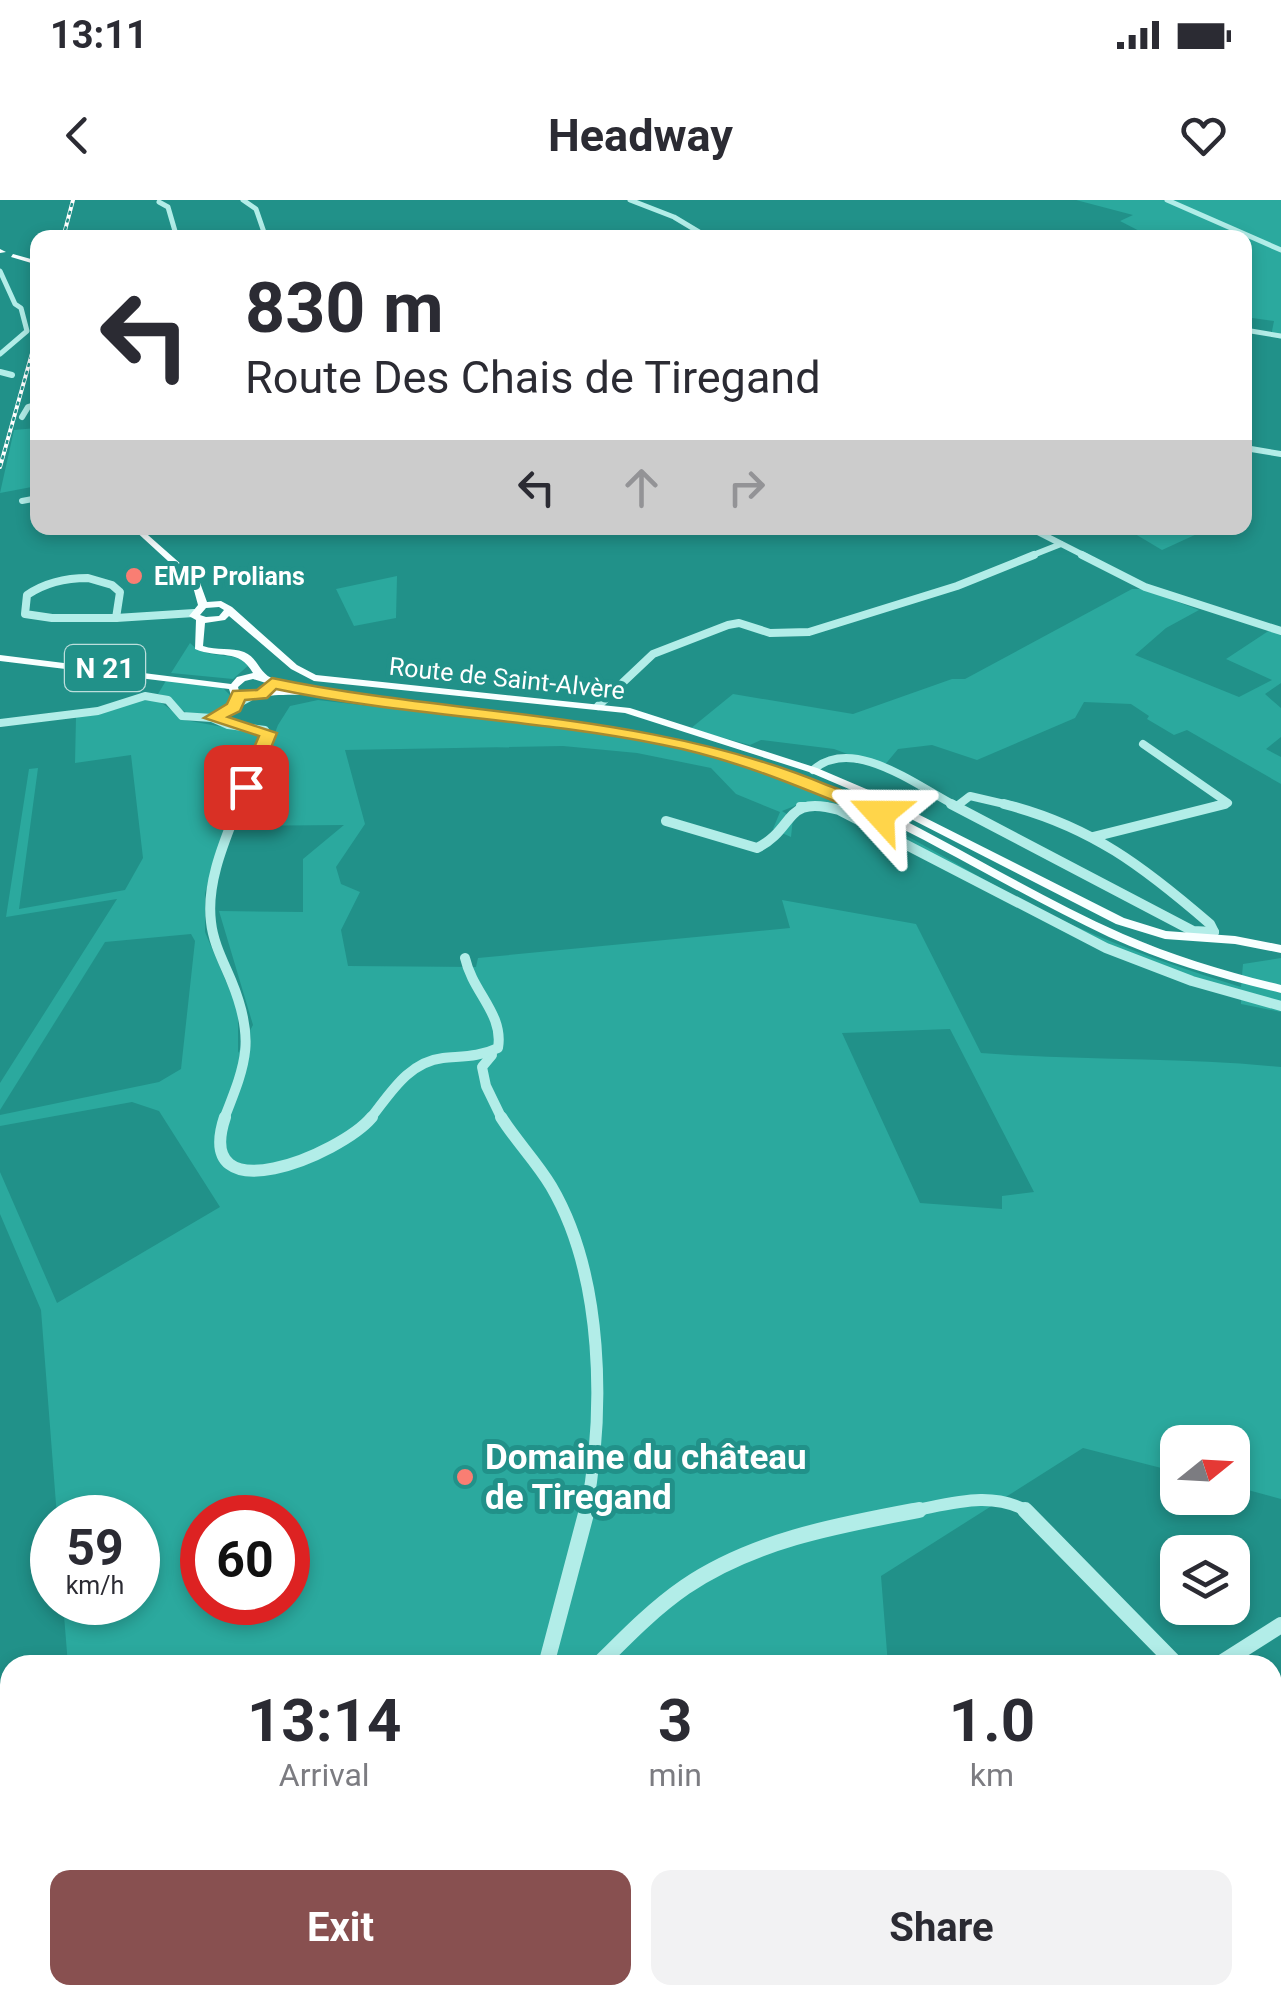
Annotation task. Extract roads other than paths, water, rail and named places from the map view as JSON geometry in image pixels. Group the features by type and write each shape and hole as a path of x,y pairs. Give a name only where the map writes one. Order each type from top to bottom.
{"main road":[{"path":"1,253 30,261"},
{"path":"144,535 196,582 200,613 198,646 212,653 246,656 269,688"},
{"path":"216,603 228,606 222,616 200,613 216,603"},
{"name":"Route de Saint-Alvère","path":"222,616 242,621 294,667 326,681 598,706 646,716 690,734 813,770 874,796 1120,921 1165,935 1235,940 1281,949"},
{"name":"N 21","path":"0,658 241,688"},
{"path":"241,688 257,671"},
{"path":"241,688 269,688 628,732 748,761 855,801 1078,920 1204,969 1281,989"}],"street":[{"path":"243,200 256,209 263,230"},
{"path":"630,200 696,230"},
{"path":"1167,200 1235,230"},
{"path":"158,201 168,207 175,230"},
{"path":"1252,237 1281,250"},
{"path":"0,271 26,330 20,340 0,354"},
{"path":"0,307 18,306"},
{"path":"1252,331 1281,336"},
{"path":"0,372 12,376"},
{"path":"22,417 30,406"},
{"path":"1252,449 1281,454"},
{"path":"22,501 30,500"},
{"path":"1043,535 1145,586 1281,631"},
{"path":"598,706 653,654 728,625 739,623 770,633 809,632 957,586 1060,544"},
{"path":"116,618 117,587 86,578 33,590 24,614 78,620 116,618 200,613"},
{"path":"212,718 234,707 241,688"},
{"path":"0,723 98,710 145,696 168,700 182,716 212,718 228,725 265,730 269,738 246,787 209,907 214,938 242,1007 247,1048 245,1071 222,1129 220,1149 228,1163 243,1170 263,1170 316,1157 348,1140 368,1123 406,1074 424,1062 444,1057 476,1060 498,1048"},
{"path":"1094,838 1228,803 1143,744"},
{"path":"813,770 823,760 842,754 881,767 1193,932 1214,932 1210,924 1132,859 1094,838 1042,815 994,801 970,796 957,806"},
{"path":"666,821 757,848 775,839 786,814 794,809 828,807 876,828 1104,948 1208,986 1281,1006"},
{"path":"464,958 472,983 498,1018 502,1032 498,1048 482,1067 484,1082 496,1109 558,1200 588,1287 600,1411 589,1498 549,1655"},
{"path":"609,1655 686,1586 741,1558 790,1540 976,1499 998,1498 1016,1502 1036,1517 1167,1655"},
{"path":"1234,1655 1281,1626"}],"railway":[{"path":"65,230 73,200"},
{"path":"0,467 30,360"}],"place":[{"name":"EMP Prolians","path":"134,576"},
{"name":"Domaine du château de Tiregand","path":"465,1477"}]}
